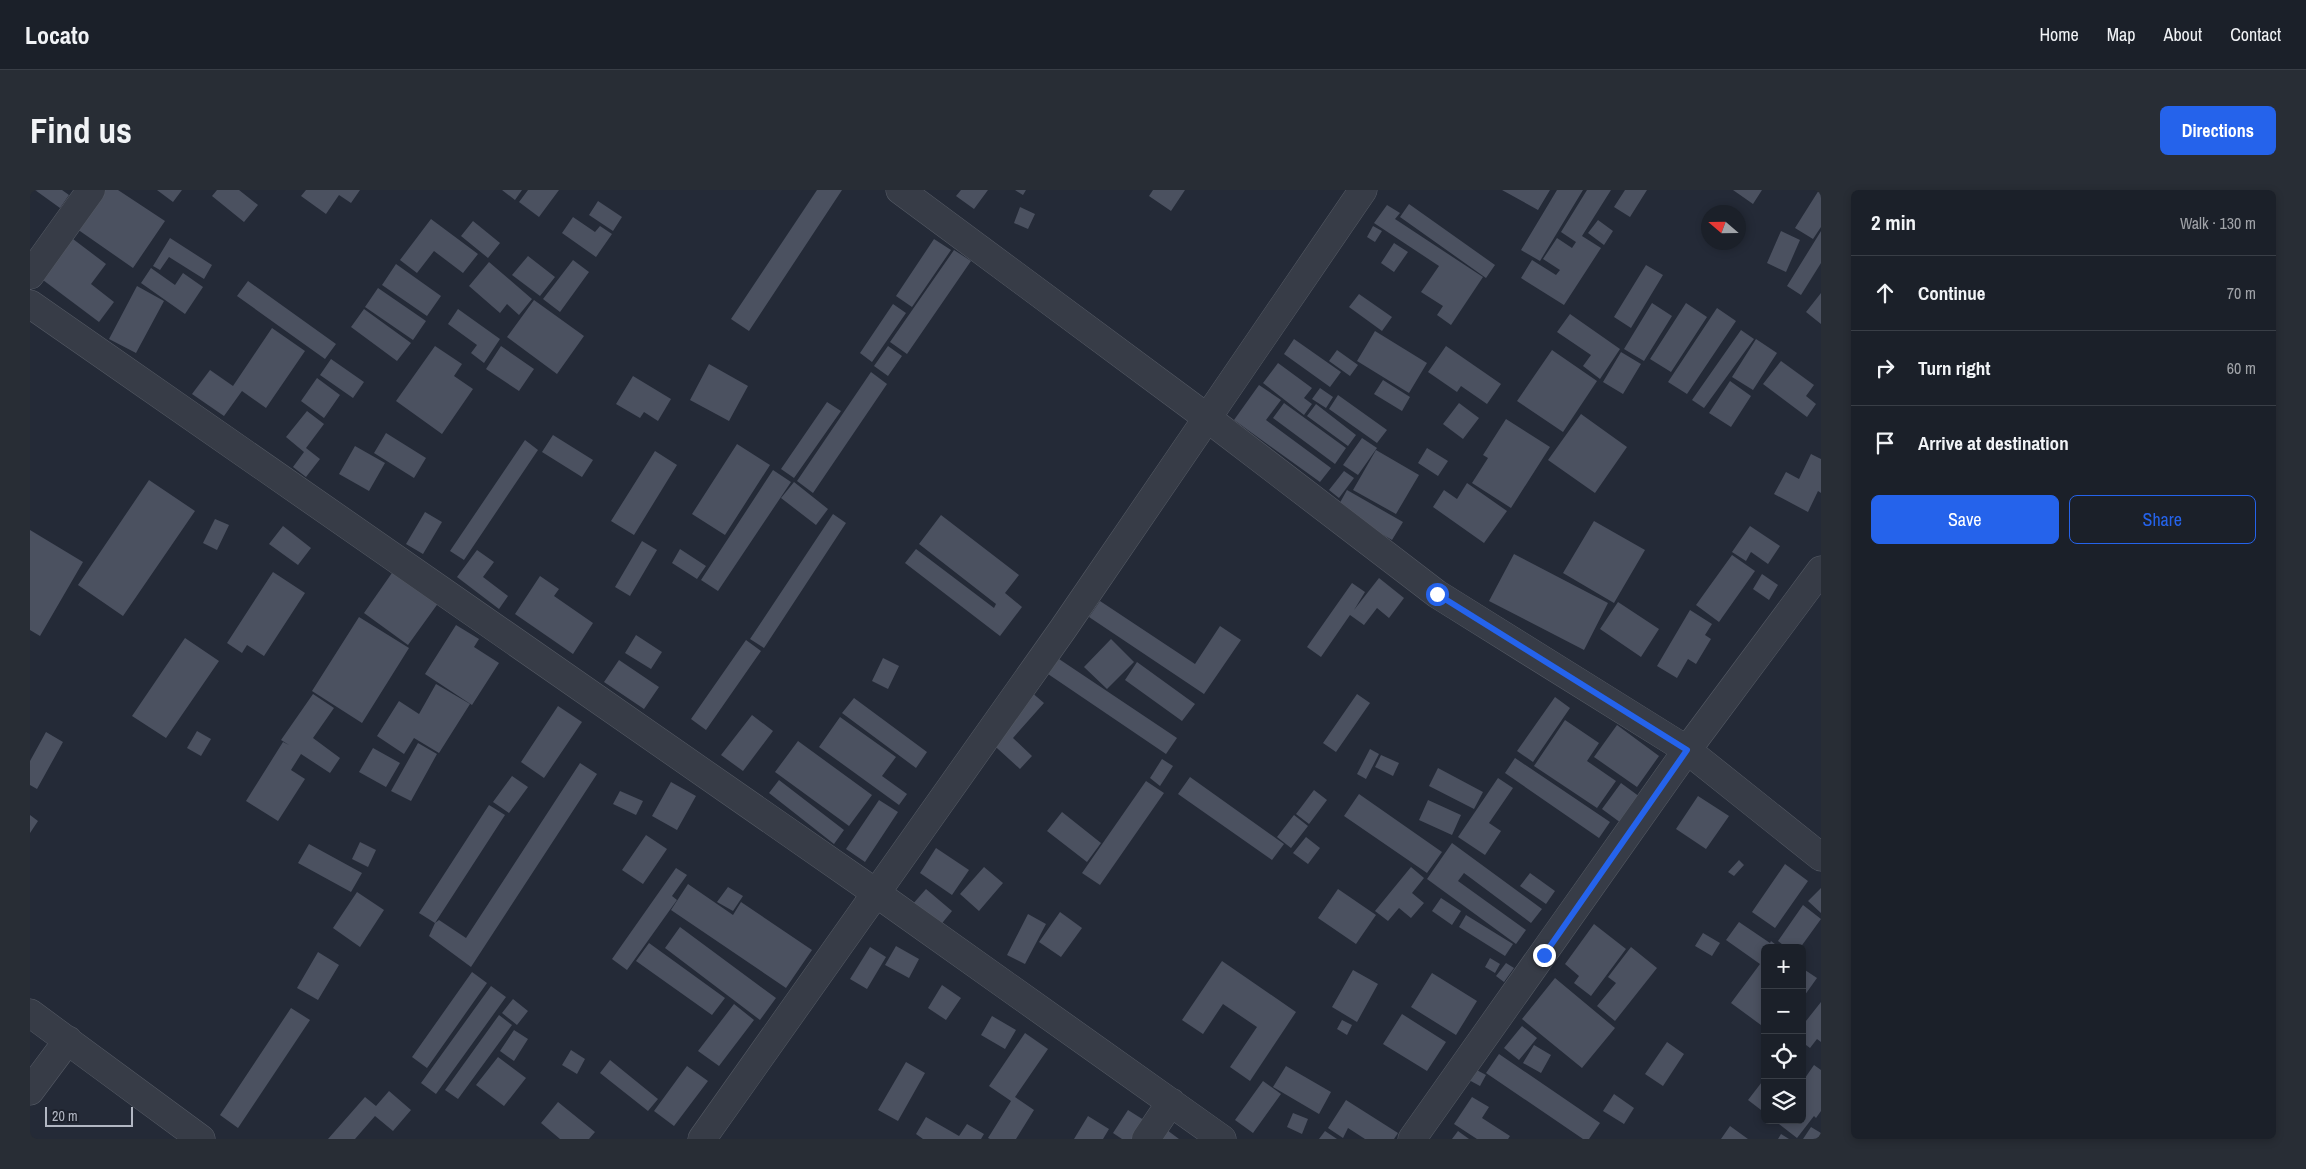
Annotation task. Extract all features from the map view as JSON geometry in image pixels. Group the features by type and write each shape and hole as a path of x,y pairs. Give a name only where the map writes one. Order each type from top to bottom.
{"street":[{"path":"30,275 91,190"},
{"path":"900,190 1206,417 1437,594 1687,750 1821,857"},
{"path":"702,1139 1063,630 1206,417 1364,190"},
{"path":"30,304 876,893 1222,1139"},
{"path":"1412,1139 1687,750 1821,570"},
{"path":"30,1013 201,1139"},
{"path":"30,1091 68,1040"},
{"path":"1146,1139 1171,1102"}],"building":[{"path":"35,190 62,190 69,195 60,208"},
{"path":"104,190 118,190 165,221 133,268 77,229"},
{"path":"157,190 182,190 173,202"},
{"path":"217,190 239,190 258,205 244,222 212,196"},
{"path":"306,190 360,190 351,203 339,195 326,214 301,196"},
{"path":"502,190 522,190 515,200"},
{"path":"528,190 559,190 539,217 519,202"},
{"path":"817,190 842,190 749,331 731,319"},
{"path":"961,190 988,190 974,209 956,196"},
{"path":"1015,190 1026,190 1023,195"},
{"path":"1153,190 1185,190 1171,211 1149,196"},
{"path":"1502,190 1550,190 1538,210"},
{"path":"1557,190 1583,190 1540,261 1521,250"},
{"path":"1587,190 1611,190 1582,236 1601,248 1564,305 1521,278 1532,260 1556,275 1560,270 1543,259 1557,238 1572,248 1576,242 1561,232"},
{"path":"1625,190 1647,190 1630,217 1614,207"},
{"path":"1733,190 1762,190 1753,204"},
{"path":"1819,190 1821,190 1821,227 1813,239 1795,228"},
{"path":"598,201 622,217 613,231 589,215"},
{"path":"1409,204 1495,265 1486,278 1400,217"},
{"path":"1387,205 1400,213 1395,219 1483,277 1451,325 1437,315 1443,306 1421,292 1439,266 1374,223"},
{"path":"1020,207 1035,214 1028,229 1014,223"},
{"path":"573,217 595,232 600,226 612,234 596,257 562,233"},
{"path":"431,219 478,254 463,273 434,251 417,273 400,260"},
{"path":"1598,220 1613,231 1604,245 1588,233"},
{"path":"473,221 500,243 488,258 461,236"},
{"path":"1373,226 1382,231 1375,242 1367,237"},
{"path":"1781,231 1800,240 1786,272 1767,263"},
{"path":"1821,231 1821,263 1801,295 1787,286"},
{"path":"170,238 212,265 204,279 169,257 160,270 153,266"},
{"path":"73,239 106,264 91,284 114,302 99,322 43,280"},
{"path":"934,239 951,250 912,307 896,296"},
{"path":"1394,243 1408,252 1394,272 1381,263"},
{"path":"954,250 971,261 907,354 890,342"},
{"path":"528,256 555,277 540,296 512,275"},
{"path":"573,260 589,272 560,312 543,299"},
{"path":"489,262 532,299 519,315 507,304 500,313 469,286"},
{"path":"396,264 441,296 427,316 382,285"},
{"path":"1646,265 1663,275 1631,328 1614,317"},
{"path":"151,268 175,285 183,273 203,287 185,314 141,283"},
{"path":"248,281 336,344 325,359 237,296"},
{"path":"137,286 164,301 136,353 109,339"},
{"path":"378,288 426,321 413,340 365,307"},
{"path":"1821,293 1821,324 1806,312"},
{"path":"1359,294 1392,317 1382,331 1349,307"},
{"path":"534,300 584,336 557,374 507,337"},
{"path":"1652,303 1672,316 1644,361 1624,349"},
{"path":"1686,303 1707,317 1671,372 1650,359"},
{"path":"893,304 906,313 872,362 860,353"},
{"path":"1717,308 1736,321 1687,394 1668,382"},
{"path":"364,309 411,343 397,361 351,327"},
{"path":"458,309 500,339 484,363 471,353 477,345 448,324"},
{"path":"1570,314 1620,349 1600,379 1583,366 1591,355 1557,332"},
{"path":"272,328 305,351 266,408 242,391 224,416 192,394 210,370 233,386"},
{"path":"1741,330 1754,339 1704,408 1692,400"},
{"path":"1375,331 1427,363 1409,393 1357,361"},
{"path":"1294,339 1341,372 1330,387 1284,354"},
{"path":"1756,339 1777,353 1753,390 1732,377"},
{"path":"435,346 462,364 454,376 473,389 442,434 396,401"},
{"path":"501,346 534,369 519,391 486,369"},
{"path":"888,346 902,356 888,376 874,366"},
{"path":"1446,346 1501,384 1487,404 1461,386 1457,392 1428,372"},
{"path":"1337,350 1358,365 1350,376 1329,361"},
{"path":"1552,350 1597,381 1563,432 1517,401"},
{"path":"1621,352 1641,364 1623,394 1603,382"},
{"path":"331,359 364,382 353,398 320,375"},
{"path":"1781,361 1814,385 1806,396 1816,404 1807,417 1763,384"},
{"path":"1278,363 1312,388 1304,398 1312,404 1304,415 1263,383"},
{"path":"709,364 748,386 729,421 690,400"},
{"path":"871,372 887,384 813,493 797,481"},
{"path":"633,376 671,399 658,421 644,412 640,418 616,404"},
{"path":"317,378 340,395 324,418 301,401"},
{"path":"1383,380 1410,397 1402,411 1374,394"},
{"path":"1730,381 1751,396 1731,427 1709,413"},
{"path":"1259,385 1281,400 1266,420 1331,468 1320,482 1234,420"},
{"path":"1320,388 1333,397 1326,408 1312,399"},
{"path":"1338,395 1387,430 1377,443 1329,409"},
{"path":"827,402 841,411 794,478 781,469"},
{"path":"1284,403 1346,448 1335,464 1273,418"},
{"path":"1459,403 1479,418 1463,439 1443,424"},
{"path":"1316,404 1356,435 1348,446 1307,416"},
{"path":"307,411 324,424 306,448 320,459 306,477 293,467 304,452 286,437"},
{"path":"1581,414 1627,447 1595,493 1548,460"},
{"path":"1506,419 1550,447 1511,508 1472,483 1488,458 1483,455"},
{"path":"386,433 426,458 414,478 374,453"},
{"path":"553,435 593,460 582,477 542,452"},
{"path":"1362,438 1377,448 1358,475 1343,465"},
{"path":"525,440 538,450 464,560 450,551"},
{"path":"737,444 770,465 725,535 692,514"},
{"path":"355,446 385,463 369,491 339,474"},
{"path":"1427,448 1448,461 1438,476 1418,463"},
{"path":"1376,450 1419,475 1396,514 1353,490"},
{"path":"655,451 677,465 634,535 611,521"},
{"path":"1811,454 1821,459 1821,493 1818,491 1808,512 1774,494 1786,472 1799,479"},
{"path":"773,470 791,482 718,591 701,580"},
{"path":"1344,471 1354,478 1339,498 1329,490"},
{"path":"149,480 195,511 123,616 78,585"},
{"path":"794,482 828,509 816,525 781,498"},
{"path":"1467,483 1507,511 1484,543 1433,507 1444,490 1457,499"},
{"path":"1347,490 1403,522 1392,540 1337,508"},
{"path":"425,512 442,522 423,554 406,544"},
{"path":"833,514 846,523 764,648 750,639"},
{"path":"941,515 1019,575 1005,593 1022,607 1000,636 905,563 916,549 994,608 996,604 919,544"},
{"path":"215,519 229,525 217,550 203,543"},
{"path":"1594,521 1645,550 1614,603 1563,573"},
{"path":"283,526 311,548 298,565 269,544"},
{"path":"1750,526 1780,546 1768,564 1751,552 1746,561 1732,552"},
{"path":"30,530 83,562 40,636 30,630"},
{"path":"642,541 657,550 630,596 615,587"},
{"path":"680,549 706,566 697,579 672,563"},
{"path":"477,550 494,562 483,577 508,596 499,609 457,577"},
{"path":"1514,554 1608,603 1584,650 1489,601"},
{"path":"1732,555 1755,571 1719,622 1696,605"},
{"path":"394,570 439,602 408,645 364,613"},
{"path":"273,572 305,593 264,656 247,645 242,653 227,643"},
{"path":"1762,574 1778,585 1769,600 1753,589"},
{"path":"540,576 559,589 554,596 593,623 573,654 515,614"},
{"path":"1379,578 1404,598 1389,618 1377,608 1364,625 1350,615 1321,657 1307,647 1352,583 1365,592 1354,610"},
{"path":"1100,601 1195,664 1220,626 1241,640 1204,694 1089,617"},
{"path":"1618,602 1659,629 1641,657 1600,629"},
{"path":"1690,610 1712,624 1705,635 1711,639 1696,664 1688,659 1677,678 1657,666"},
{"path":"359,617 409,648 362,723 312,691"},
{"path":"456,625 479,639 474,647 499,663 472,705 425,674"},
{"path":"636,635 662,652 651,669 625,653"},
{"path":"185,638 219,661 166,738 132,716"},
{"path":"1111,639 1134,662 1107,689 1084,667"},
{"path":"746,640 761,651 706,730 691,719"},
{"path":"883,658 899,666 888,689 872,681"},
{"path":"1059,659 1177,738 1166,754 1048,674"},
{"path":"619,660 659,687 644,709 604,682"},
{"path":"1137,662 1195,704 1182,721 1125,680"},
{"path":"436,684 470,704 439,753 414,738 404,754 377,736 399,701 419,714"},
{"path":"1030,691 1044,703 1013,738 1032,756 1020,769 987,739"},
{"path":"313,694 334,708 313,738 340,758 330,773 301,754 291,770 305,779 278,821 246,801 283,742 289,745 281,740"},
{"path":"1357,694 1370,703 1336,752 1323,743"},
{"path":"1555,697 1570,708 1533,762 1517,751"},
{"path":"854,698 927,752 916,768 842,713"},
{"path":"558,706 582,722 544,778 521,762"},
{"path":"752,715 773,731 743,771 721,755"},
{"path":"840,717 896,757 882,776 907,794 899,805 819,747"},
{"path":"1565,720 1599,743 1587,761 1616,781 1597,808 1534,766"},
{"path":"1617,725 1659,756 1637,787 1594,757"},
{"path":"197,731 211,739 201,756 187,748"},
{"path":"46,732 63,742 37,789 30,785 30,761"},
{"path":"798,741 872,795 849,826 775,772"},
{"path":"418,743 437,754 411,801 391,791"},
{"path":"373,748 400,763 386,787 359,772"},
{"path":"1370,749 1379,754 1366,779 1357,774"},
{"path":"1381,755 1399,763 1393,776 1375,767"},
{"path":"1515,758 1610,822 1599,838 1505,773"},
{"path":"1162,759 1173,766 1160,786 1150,778"},
{"path":"580,763 597,774 471,967 429,936 435,923 439,920 466,938"},
{"path":"1438,768 1483,792 1474,809 1429,786"},
{"path":"512,776 528,787 509,813 493,802"},
{"path":"1190,777 1284,844 1272,860 1178,794"},
{"path":"1498,778 1513,788 1489,823 1501,831 1485,855 1458,837"},
{"path":"779,780 844,830 834,844 769,793"},
{"path":"1146,781 1164,793 1100,885 1082,873"},
{"path":"671,782 696,796 677,830 652,816"},
{"path":"1621,783 1640,797 1621,823 1602,809"},
{"path":"1314,790 1327,800 1309,824 1296,814"},
{"path":"620,791 643,801 636,815 613,804"},
{"path":"1359,794 1442,852 1427,873 1344,816"},
{"path":"1698,796 1729,816 1706,849 1676,829"},
{"path":"879,800 898,812 865,862 846,849"},
{"path":"1428,800 1461,815 1452,835 1419,820"},
{"path":"489,805 505,815 435,923 419,913"},
{"path":"1062,812 1101,843 1087,862 1047,831"},
{"path":"30,815 38,821 30,833"},
{"path":"1294,815 1308,826 1291,848 1277,837"},
{"path":"646,835 667,849 643,884 622,870"},
{"path":"1306,837 1320,848 1308,864 1293,853"},
{"path":"360,842 376,850 368,867 352,859"},
{"path":"1452,843 1542,909 1531,923 1464,873 1458,881 1526,930 1516,944 1427,879"},
{"path":"309,844 362,873 351,892 298,863"},
{"path":"936,848 969,870 952,895 920,873"},
{"path":"1739,860 1744,865 1734,876 1728,872"},
{"path":"1785,864 1808,881 1775,928 1752,912"},
{"path":"984,867 1003,883 979,911 960,894"},
{"path":"1411,867 1424,878 1412,893 1424,903 1411,918 1399,908 1388,921 1375,911"},
{"path":"676,868 687,875 672,896 677,900 627,970 612,959"},
{"path":"1530,873 1555,891 1546,904 1520,886"},
{"path":"688,884 733,915 741,902 812,950 786,988 671,910"},
{"path":"728,887 743,896 733,911 717,902"},
{"path":"1821,888 1821,913 1808,901"},
{"path":"926,889 952,911 939,927 912,905"},
{"path":"1338,889 1376,915 1356,944 1318,918"},
{"path":"357,892 384,910 360,947 333,928"},
{"path":"1441,898 1461,911 1452,925 1432,911"},
{"path":"1803,905 1821,919 1803,944 1782,944 1778,941"},
{"path":"1060,912 1082,928 1061,957 1039,942"},
{"path":"1028,914 1046,924 1025,964 1007,955"},
{"path":"1466,915 1513,944 1505,956 1459,927"},
{"path":"1739,922 1770,943 1771,941 1775,944 1761,944 1761,1025 1731,1003 1760,964 1726,940"},
{"path":"1594,924 1626,949 1591,996 1574,983 1579,976 1565,964"},
{"path":"680,927 776,998 760,1020 665,948"},
{"path":"1703,933 1720,943 1712,956 1695,946"},
{"path":"649,943 725,998 712,1015 636,961"},
{"path":"896,946 919,959 909,978 885,965"},
{"path":"870,947 886,957 867,989 850,979"},
{"path":"1631,947 1657,968 1615,1021 1597,1006 1616,983 1608,977"},
{"path":"318,952 339,965 318,1000 297,988"},
{"path":"1490,958 1500,964 1495,973 1485,967"},
{"path":"1222,961 1296,1012 1250,1081 1230,1067 1257,1027 1223,1004 1203,1034 1182,1020"},
{"path":"1506,963 1514,968 1504,982 1496,976"},
{"path":"1353,970 1378,984 1357,1022 1332,1007"},
{"path":"1806,971 1817,978 1806,993"},
{"path":"472,972 487,983 427,1068 412,1057"},
{"path":"1432,973 1477,1001 1456,1035 1411,1007"},
{"path":"1555,978 1615,1028 1582,1068 1522,1019"},
{"path":"942,985 961,998 946,1020 928,1008"},
{"path":"491,986 506,997 436,1094 421,1083"},
{"path":"513,999 528,1011 517,1025 502,1013"},
{"path":"1821,1002 1821,1042 1817,1039 1810,1048 1806,1045 1806,1021"},
{"path":"734,1004 754,1020 719,1066 698,1051"},
{"path":"291,1008 310,1020 238,1128 220,1115"},
{"path":"1402,1014 1446,1042 1427,1071 1383,1044"},
{"path":"499,1015 512,1025 458,1099 445,1090"},
{"path":"992,1016 1016,1030 1005,1049 981,1035"},
{"path":"1342,1020 1352,1025 1347,1035 1337,1029"},
{"path":"1522,1026 1537,1038 1519,1060 1504,1048"},
{"path":"514,1030 528,1039 514,1061 500,1051"},
{"path":"1025,1033 1048,1049 1015,1097 1034,1110 1016,1139 990,1139 988,1138 1011,1101 989,1086"},
{"path":"1667,1042 1684,1054 1663,1086 1645,1074"},
{"path":"1534,1045 1551,1055 1541,1073 1523,1063"},
{"path":"571,1050 585,1059 577,1074 562,1065"},
{"path":"1499,1054 1600,1123 1589,1139 1583,1139 1486,1073"},
{"path":"498,1057 526,1078 504,1106 476,1085"},
{"path":"610,1060 658,1099 648,1111 600,1073"},
{"path":"906,1062 925,1073 898,1121 878,1110"},
{"path":"1814,1065 1821,1070 1821,1111 1816,1118 1814,1116 1797,1138 1779,1124 1806,1124 1806,1077"},
{"path":"687,1066 708,1081 674,1126 654,1111"},
{"path":"1286,1066 1331,1092 1319,1114 1273,1087"},
{"path":"1473,1068 1486,1075 1480,1086 1467,1079"},
{"path":"1263,1081 1281,1094 1253,1133 1235,1120"},
{"path":"1761,1083 1761,1110 1748,1100"},
{"path":"389,1091 411,1110 393,1131 375,1116 355,1139 328,1139 365,1097 376,1106"},
{"path":"1614,1094 1634,1108 1624,1124 1603,1111"},
{"path":"1472,1097 1489,1107 1482,1118 1510,1136 1508,1139 1477,1139 1454,1124"},
{"path":"1346,1100 1398,1133 1394,1139 1365,1139 1348,1128 1343,1138 1328,1128"},
{"path":"558,1102 595,1132 589,1139 560,1139 541,1123"},
{"path":"1128,1110 1147,1122 1136,1139 1122,1139 1113,1133"},
{"path":"1293,1113 1308,1119 1302,1134 1287,1127"},
{"path":"1088,1116 1109,1129 1103,1139 1074,1139"},
{"path":"926,1117 959,1136 967,1124 984,1134 981,1139 923,1139 916,1134"},
{"path":"1730,1126 1748,1139 1721,1139"},
{"path":"1811,1127 1821,1133 1821,1139 1803,1139"},
{"path":"1167,1130 1179,1139 1161,1139"},
{"path":"1325,1131 1337,1139 1319,1139"},
{"path":"1458,1131 1469,1139 1452,1139"},
{"path":"1781,1134 1789,1139 1778,1139"}],"route":[{"path":"1437,594 1687,750 1544,955"}]}
